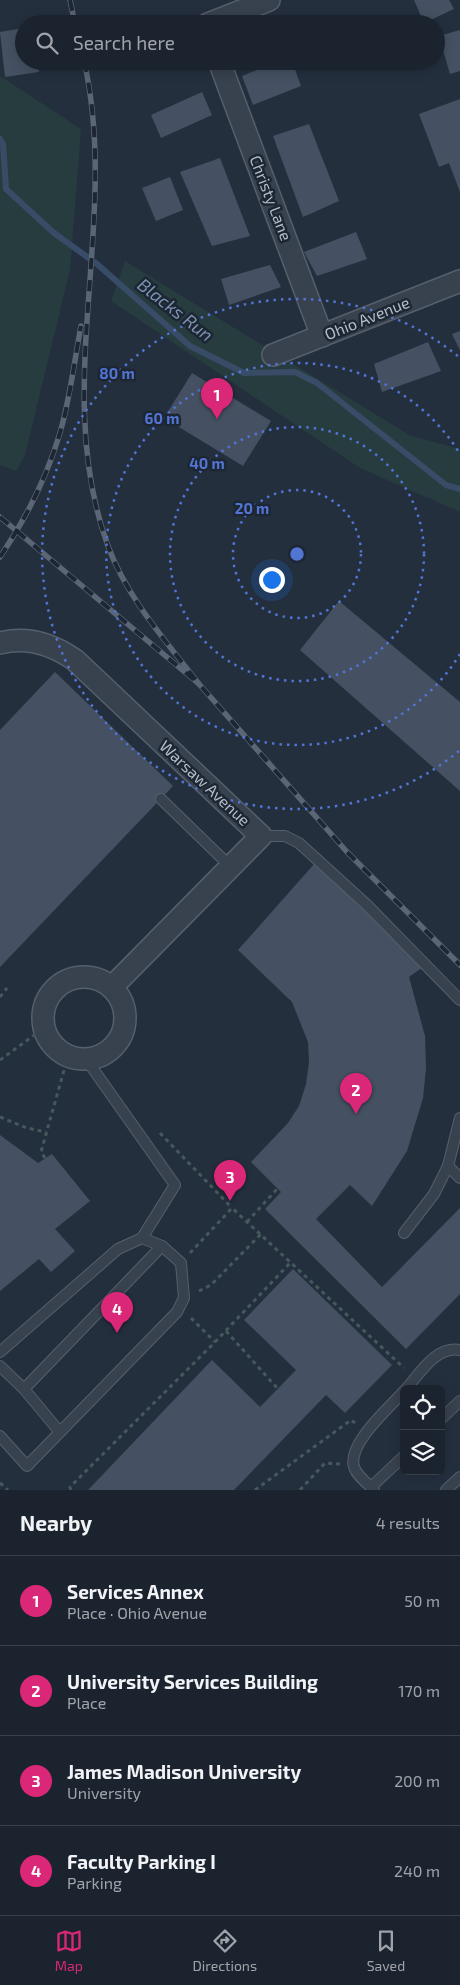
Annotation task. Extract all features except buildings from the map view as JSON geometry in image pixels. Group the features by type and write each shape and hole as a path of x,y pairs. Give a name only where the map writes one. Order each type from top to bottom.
{"street":[{"path":"231,15 269,0"},
{"name":"Christy Lane","path":"222,70 322,336"},
{"name":"Ohio Avenue","path":"273,355 460,281"},
{"name":"Warsaw Avenue","path":"0,643 27,641 46,644 60,650 74,660 261,836 112,987"},
{"path":"76,977 92,977 112,987 121,1000 125,1014 125,1023 121,1037 108,1052 100,1056 77,1058 52,1044 44,1028 44,1008 47,999 62,983 76,977"}],"lane":[{"path":"161,799 231,867"},
{"path":"261,836 285,836 299,843 367,905 460,1000"},
{"path":"0,1352 118,1248 142,1238 176,1185 141,1136 77,1058"},
{"path":"404,1233 434,1194 448,1166 460,1118"},
{"path":"448,1166 460,1178"},
{"path":"0,1436 26,1466 177,1312 182,1302 184,1280 181,1263 162,1246 142,1238"},
{"path":"24,1389 162,1246"},
{"path":"410,1385 438,1353 447,1349 460,1350"},
{"path":"0,1366 24,1389 59,1431"},
{"path":"400,1396 357,1444 353,1456 354,1466 358,1474 373,1489 400,1460"},
{"path":"445,1415 460,1401"},
{"path":"446,1490 460,1477"}],"path":[{"path":"0,996 7,988"},
{"path":"0,1060 44,1028"},
{"path":"45,1158 41,1152 46,1132 77,1058"},
{"path":"0,1117 26,1128 46,1132"},
{"path":"141,1136 153,1127 232,1208 415,1379"},
{"path":"247,1222 278,1188"},
{"path":"181,1263 232,1208"},
{"path":"216,1342 182,1302 212,1285 261,1234"},
{"path":"72,1490 70,1487 226,1332 291,1262"},
{"path":"226,1332 278,1389"},
{"path":"255,1490 351,1420 366,1434"},
{"path":"300,1490 326,1463 354,1466"},
{"path":"0,1483 8,1490"}],"green space":[{"path":"0,76 81,129 70,270 25,455 16,471 0,465"},
{"path":"125,261 411,436 460,449 460,512 360,468 111,301"}],"waterway":[{"name":"Blacks Run","path":"0,139 3,144 6,189 54,233 97,264 190,346 244,373 295,372 317,383 446,485 460,489"}],"railway":[{"path":"70,0 73,15"},
{"path":"85,70 93,122 95,182 85,366 85,426 92,486 108,546 116,565 136,601 199,684"},
{"path":"0,557 34,499 54,452 66,409 81,326"},
{"path":"0,517 199,684 347,852 460,965"}],"place":[{"name":"Services Annex","path":"217,419"},
{"name":"University Services Building","path":"356,1114"},
{"name":"James Madison University","path":"230,1201"},
{"name":"Faculty Parking I","path":"117,1333"}]}
